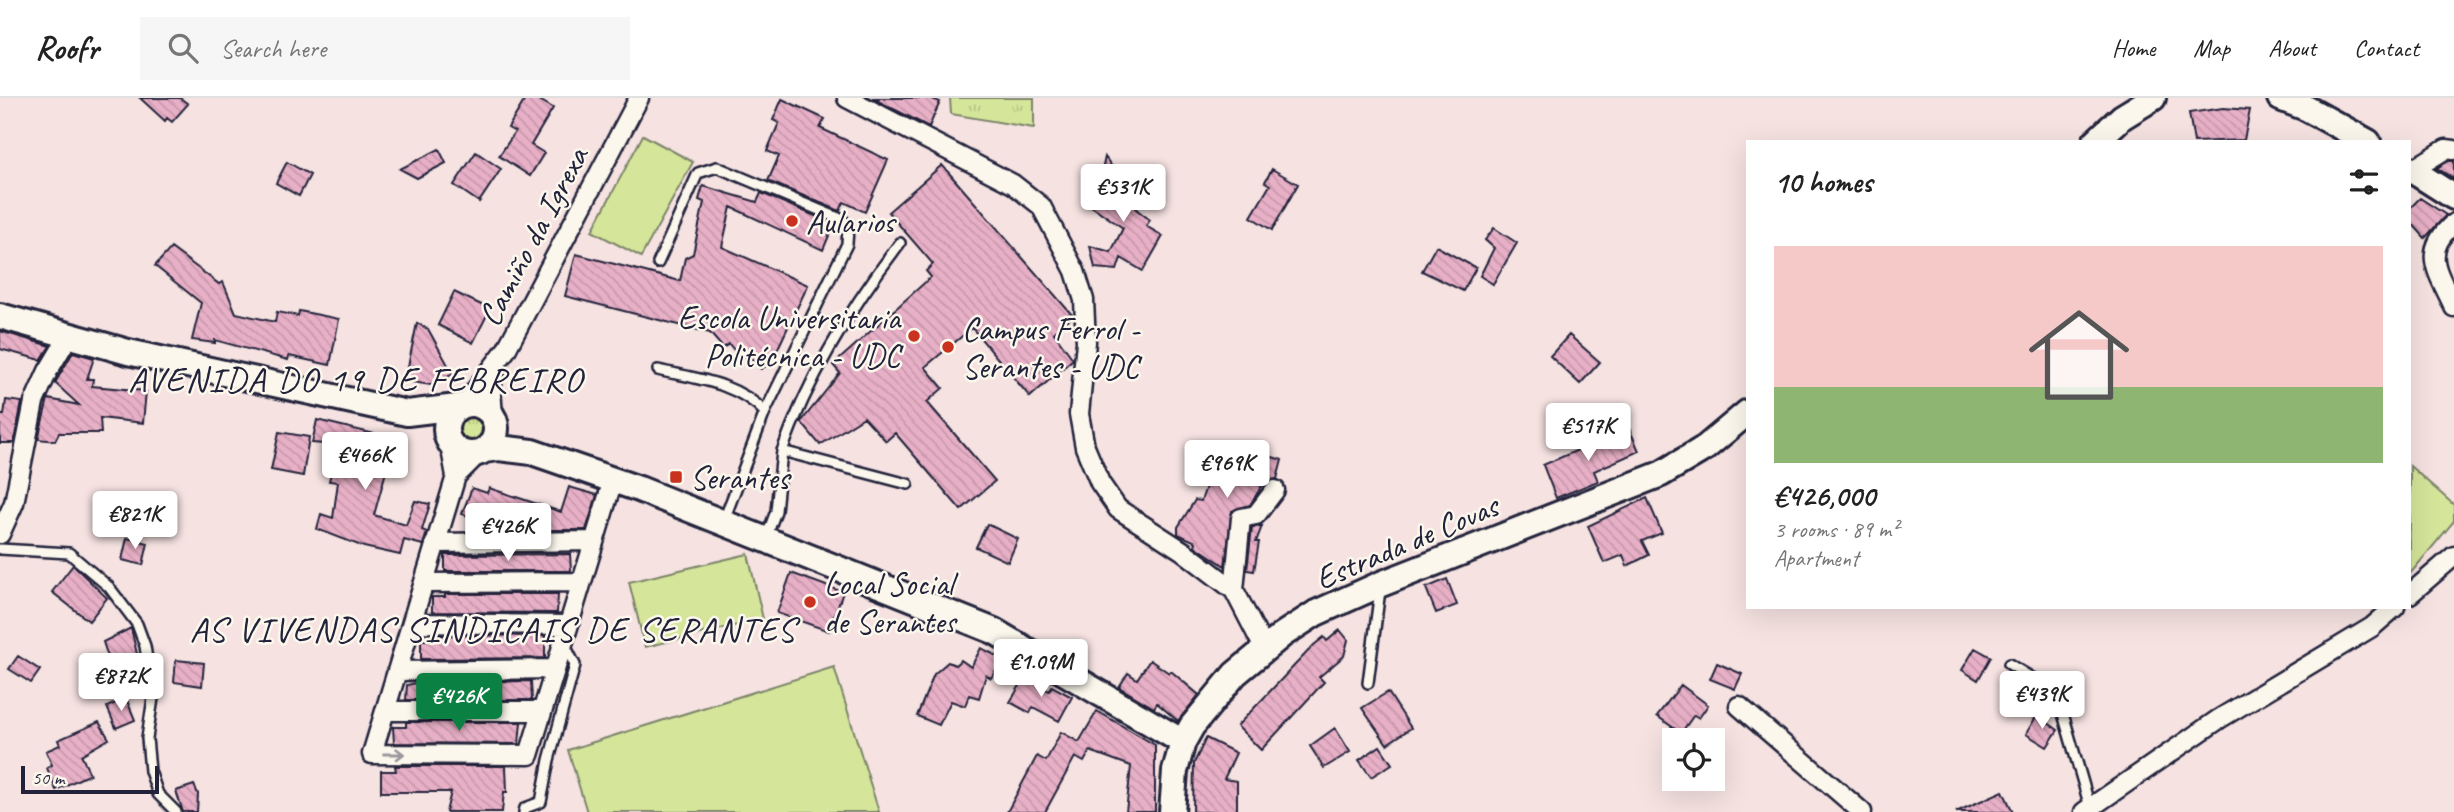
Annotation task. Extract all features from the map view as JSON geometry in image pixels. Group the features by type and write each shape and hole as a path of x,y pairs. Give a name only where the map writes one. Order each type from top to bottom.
{"main road":[{"path":"2097,140 2122,117 2153,98"},
{"path":"2280,98 2306,108 2364,140"},
{"path":"2411,169 2454,197"},
{"path":"0,316 128,352 407,413 461,405 481,406 532,452"},
{"path":"448,440 447,420 461,405"},
{"path":"407,413 464,453 499,448 532,452 613,480 994,631 1183,742"},
{"name":"Estrada de Covas","path":"1172,812 1175,771 1183,742 1210,702 1264,648 1315,613 1381,584 1661,474 1705,448 1746,414"},
{"path":"482,451 495,434 494,419"}],"street":[{"name":"Camiño da Igrexa","path":"497,365 639,98"},
{"path":"847,98 1013,184 1041,206 1075,271 1084,300 1086,342 1080,414 1085,447 1100,483 1118,509 1183,551 1234,590 1264,648"},
{"path":"2411,169 2446,149 2454,150"},
{"path":"2454,223 2440,236 2434,249 2434,262 2454,307"},
{"path":"0,534 14,503 34,402 48,371 70,334"},
{"path":"461,405 497,365"},
{"path":"494,419 491,388 497,365"},
{"path":"448,440 456,475 372,754 528,755 613,480"},
{"path":"456,475 482,451"},
{"path":"1234,590 1241,517 1256,515 1275,490"},
{"path":"435,543 594,541"},
{"path":"2411,593 2454,556"},
{"path":"424,583 581,582"},
{"path":"2087,810 2219,719 2372,626 2393,609"},
{"path":"412,623 566,634"},
{"path":"397,670 555,669"},
{"path":"1739,706 1862,812"},
{"path":"385,712 541,711"}],"lane":[{"path":"658,263 698,173 706,168 717,167 842,220 848,228 847,244 765,412 723,523"},
{"path":"766,540 776,511 782,452 800,401 867,286 900,243"},
{"path":"658,370 727,386 754,401 765,412"},
{"path":"782,452 908,484"},
{"path":"0,548 69,553 109,587 137,624 145,646 153,698 147,738 150,771 158,794 176,812"},
{"path":"1368,683 1381,584"},
{"path":"524,812 525,808 541,802 549,760 575,665 566,634"},
{"path":"2008,664 2057,693 2087,810"}],"green space":[{"path":"950,98 1034,98 1034,128 951,114"},
{"path":"643,135 693,162 641,257 592,231"},
{"path":"471,415 480,419 484,428 480,437 471,441 462,437 458,428 462,419"},
{"path":"2411,467 2454,505 2454,521 2411,573"},
{"path":"748,554 763,619 645,647 629,582"},
{"path":"834,667 879,812 587,812 568,750"}],"building":[{"path":"140,98 180,98 188,104 172,122 167,118 165,121"},
{"path":"526,98 536,98 553,108 531,145 544,153 530,176 499,156 515,132 508,128"},
{"path":"872,98 930,98 940,102 929,127"},
{"path":"782,99 825,119 820,128 888,160 865,212 844,202 840,211 768,181 779,156 767,151 779,123 773,120"},
{"path":"2223,108 2250,110 2244,140 2194,140 2189,113"},
{"path":"439,149 446,163 417,178 400,169"},
{"path":"476,152 501,169 479,202 454,185"},
{"path":"1105,157 1129,190 1142,201 1136,209 1150,220 1146,226 1163,236 1143,271 1121,258 1117,270 1095,268 1090,246 1111,252 1123,228 1090,205 1096,198"},
{"path":"2454,161 2454,179 2437,168"},
{"path":"287,162 310,175 299,196 276,183"},
{"name":"Escola Universitaria Politécnica - UDC","path":"942,165 1073,316 1054,333 1073,359 1030,397 972,328 925,367 943,388 927,402 995,481 961,510 895,433 886,441 864,417 820,445 801,422 840,373 833,365 931,277 926,271 933,264 888,212"},
{"path":"1272,169 1298,184 1272,230 1251,217 1270,185 1265,182"},
{"path":"703,186 757,202 761,193 834,224 823,250 731,207 722,247 808,285 771,363 761,369 748,355 741,359 729,344 723,348 710,333 565,296 576,254 680,281 685,258 693,254 704,202 699,200"},
{"path":"2420,198 2446,215 2425,238 2411,222 2411,207"},
{"path":"1494,228 1517,243 1493,284 1480,276 1494,248 1485,240"},
{"path":"1436,246 1476,268 1463,291 1422,271"},
{"path":"171,248 219,284 223,282 236,313 275,322 277,312 298,316 299,311 339,319 330,365 289,356 288,360 215,340 215,343 192,340 201,303 155,266"},
{"path":"454,292 490,309 473,343 438,325"},
{"path":"417,323 428,329 453,374 431,385 405,381"},
{"path":"0,331 50,346 41,360 0,349"},
{"path":"1569,335 1600,362 1580,384 1550,356"},
{"path":"73,352 94,358 87,379 93,379 92,386 146,391 143,423 100,418 101,433 59,433 55,441 38,439 48,399 79,405 55,383"},
{"path":"6,400 22,402 14,443 0,443 0,415 4,415"},
{"path":"317,420 395,439 374,515 406,525 415,501 430,504 422,530 427,532 423,545 404,540 400,555 364,547 317,529 321,514 333,518 338,482 329,481 338,445 312,443"},
{"path":"1629,428 1639,451 1594,471 1598,481 1556,498 1543,465"},
{"path":"279,432 309,437 303,476 271,470"},
{"path":"1237,446 1282,460 1277,479 1263,484 1250,505 1232,511 1225,566 1195,546 1196,542 1178,534 1178,527 1195,500 1201,501 1215,461 1232,466"},
{"path":"569,487 597,495 586,530 525,530 487,517 486,522 462,514 472,488 487,493 489,488 561,512"},
{"path":"1647,498 1662,533 1642,541 1649,555 1627,566 1623,555 1604,563 1588,526"},
{"path":"987,524 1018,539 1008,562 976,547"},
{"path":"1262,526 1256,542 1259,542 1254,571 1247,570 1252,528"},
{"path":"127,538 148,543 143,565 122,560"},
{"path":"570,554 571,571 445,571 445,555"},
{"path":"73,565 107,598 89,621 52,592"},
{"name":"Local Social de Serantes","path":"791,573 843,592 829,631 777,613"},
{"path":"1447,579 1457,605 1436,613 1426,588"},
{"path":"445,594 558,594 557,613 432,612 432,597 445,597"},
{"path":"131,628 142,676 121,682 116,668 112,669 103,642"},
{"path":"1340,630 1348,640 1344,656 1319,677 1324,682 1261,750 1237,726 1314,645 1324,637 1327,641"},
{"path":"432,635 545,636 545,658 421,659 421,640 432,640"},
{"path":"981,648 1003,659 991,678 986,675 979,698 969,695 965,706 951,701 939,725 917,716 934,674 948,662 955,665 961,660 971,667"},
{"path":"1975,648 1991,657 1978,680 1962,670"},
{"path":"18,656 40,670 31,683 9,669"},
{"path":"176,660 204,663 202,686 174,682"},
{"path":"1150,660 1169,673 1171,671 1199,695 1178,721 1157,703 1154,708 1119,687 1128,673 1137,679"},
{"path":"1717,663 1742,674 1735,689 1710,679"},
{"path":"1025,677 1049,691 1052,686 1072,697 1059,721 1033,707 1030,713 1010,702"},
{"path":"531,681 532,700 406,700 407,685 421,682"},
{"path":"1681,685 1708,705 1699,718 1694,715 1685,728 1674,728 1657,716"},
{"path":"1388,692 1411,728 1387,744 1362,708"},
{"path":"126,698 135,720 116,728 107,707"},
{"path":"1097,711 1155,745 1155,812 1126,812 1131,766 1090,751 1084,762 1075,757 1045,812 1007,812 1037,756 1046,761 1061,732 1079,742"},
{"path":"2037,715 2058,730 2047,747 2026,734"},
{"path":"99,722 109,739 81,755 90,774 56,790 47,768 52,765 46,751 60,745 58,740"},
{"path":"406,722 521,722 519,744 394,743 393,727 406,727"},
{"path":"1335,728 1350,752 1324,768 1310,746"},
{"path":"1206,738 1236,753 1224,779 1237,781 1237,812 1193,812 1194,763"},
{"path":"1380,746 1392,764 1371,777 1359,760"},
{"path":"395,766 506,766 507,792 504,792 502,812 446,812 451,792 381,792 381,771 396,771"},
{"path":"194,785 198,794 197,812 183,812 176,791"},
{"path":"2003,791 2013,812 1956,812"}],"place":[{"name":"Aularios","path":"792,221"},
{"name":"Escola Universitaria Politécnica - UDC","path":"914,336"},
{"name":"Campus Ferrol - Serantes - UDC","path":"948,347"},
{"name":"Serantes","path":"676,477"},
{"name":"Local Social de Serantes","path":"810,602"}],"district":[{"name":"AVENIDA DO 19 DE FEBREIRO","path":"356,379"},
{"name":"AS VIVENDAS SINDICAIS DE SERANTES","path":"493,629"}]}
